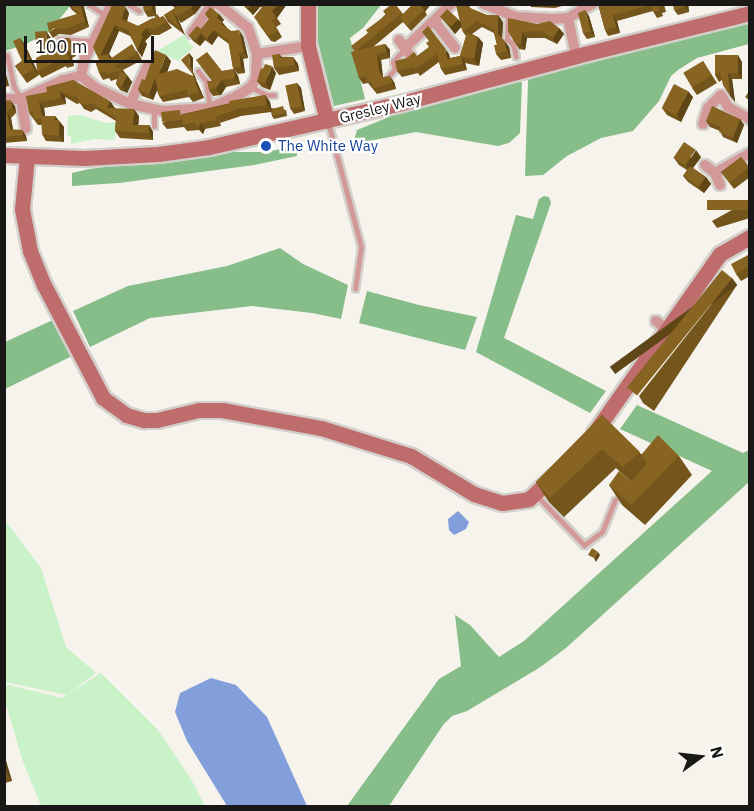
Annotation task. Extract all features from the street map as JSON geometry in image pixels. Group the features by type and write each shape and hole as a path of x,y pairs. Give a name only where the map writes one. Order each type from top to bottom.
{"street":[{"path":"81,76 92,41 112,4"},
{"path":"192,33 212,4"},
{"path":"81,76 96,88 130,105 154,110 210,108 237,96 251,87 258,68 251,23 218,4"},
{"path":"308,4 308,46 327,121"},
{"path":"405,48 451,4"},
{"path":"484,4 508,15 550,19 568,18 592,4"},
{"name":"Gresley Way","path":"4,155 84,158 158,154 209,147 327,121 750,13"},
{"path":"568,18 576,56"},
{"path":"434,21 455,47"},
{"path":"257,54 308,46"},
{"path":"130,105 147,67"},
{"path":"4,99 21,99 81,76"},
{"path":"703,124 708,108 721,95 728,107 750,118"},
{"path":"21,99 26,129"},
{"path":"715,172 750,153"},
{"path":"27,157 22,209 30,250 44,285 103,398 126,415 144,420 157,420 199,410 222,410 321,428 411,456 474,494 502,503 529,499 567,461"},
{"path":"705,165 715,172 720,184"},
{"path":"583,444 599,428 661,326 720,254 750,237"}],"lane":[{"path":"88,4 105,15"},
{"path":"128,4 139,11"},
{"path":"508,15 507,39 513,44 516,57"},
{"path":"59,39 92,41"},
{"path":"388,77 395,69 393,62 405,48"},
{"path":"7,55 14,87 21,99"},
{"path":"198,71 206,81 210,108"},
{"path":"251,87 266,95 274,95"},
{"path":"154,110 154,126"},
{"path":"327,121 361,247 360,268 355,289"},
{"path":"535,495 584,545 602,532 615,499"}],"green space":[{"path":"5,5 71,5 49,32 24,45 5,51"},
{"path":"317,5 381,5 363,28 350,38 365,99 334,106 312,18"},
{"path":"749,20 749,44 697,58 678,70 671,76 659,101 633,131 601,138 567,156 543,175 525,176 528,81 532,75"},
{"path":"187,33 189,43 194,47 178,61 157,51"},
{"path":"517,79 522,83 520,133 509,143 498,146 416,132 353,144 357,130 406,110"},
{"path":"81,115 105,123 116,122 115,140 95,139 71,144 71,136 67,135 68,116"},
{"path":"296,146 297,156 254,165 119,183 72,186 72,173 89,169 220,152 266,152"},
{"path":"544,196 549,197 551,203 504,338 606,391 590,413 476,352 516,215 533,219 539,199"},
{"path":"280,248 303,264 348,285 341,319 252,306 150,318 90,347 73,311 128,286 227,266"},
{"path":"367,291 477,317 465,350 359,323"},
{"path":"53,320 72,356 5,389 5,342"},
{"path":"637,405 743,453 749,450 749,482 566,648 539,668 467,711 452,716 443,725 389,806 347,806 439,679 461,666 455,615 470,625 499,657 524,641 712,471 620,429"},
{"path":"5,520 41,568 66,647 96,673 67,695 5,682"},
{"path":"101,673 158,730 191,779 205,806 41,806 22,759 5,701 5,684 62,698"}],"water":[{"path":"458,511 469,522 466,529 454,535 449,530 448,519"},
{"path":"211,678 236,685 267,717 307,806 227,806 187,741 175,712 180,693"}],"building":[{"path":"68,4 80,4 85,21 66,29 54,28 49,32 47,23 80,13"},
{"path":"143,4 151,4 152,9 144,11"},
{"path":"176,4 194,4 176,16 172,10 178,6"},
{"path":"261,4 278,4 272,11 276,17 272,21 278,30 271,35 267,35 254,17 262,7"},
{"path":"395,4 402,13 357,50 385,44 386,52 377,54 379,72 383,77 390,76 392,83 373,88 366,76 359,78 351,46 368,33 366,30 386,15 383,11"},
{"path":"413,4 422,4 424,10 407,26 400,17"},
{"path":"456,4 467,4 467,7 487,15 498,15 498,34 504,40 507,51 496,54 494,45 497,45 493,29 477,21 463,32"},
{"path":"598,4 661,4 662,6 658,7 659,11 653,12 651,5 613,15 616,27 605,30"},
{"path":"673,4 685,4 685,7 674,10"},
{"path":"112,5 125,6 122,19 138,26 153,18 153,20 157,14 159,18 163,16 167,21 154,29 146,28 141,34 143,37 137,50 128,30 115,25 100,56 108,54 110,59 132,44 137,53 114,66 123,70 107,74 106,71 99,73 95,61 99,60 93,47"},
{"path":"210,7 219,14 217,18 222,22 221,24 231,31 239,30 244,52 239,53 241,67 233,68 228,40 214,30 207,38 201,33 196,40 189,35 197,26 201,29 210,18 205,14"},
{"path":"447,9 458,19 451,26 440,16"},
{"path":"172,10 180,28 164,15"},
{"path":"585,10 591,32 583,33 578,13"},
{"path":"508,18 537,24 550,21 559,28 553,38 541,31 522,32 521,44 515,43 508,31"},
{"path":"428,26 445,48 447,59 460,56 467,33 478,37 474,59 461,56 463,64 441,69 437,54 415,69 413,67 397,71 395,61 407,58 414,52 418,57 429,47 426,43 429,41 422,32"},
{"path":"46,31 47,44 36,45 35,32"},
{"path":"20,38 34,69 22,76 15,66 22,61 13,41"},
{"path":"60,38 69,38 72,50 67,51 70,60 63,61 62,58 37,72 36,58 62,45"},
{"path":"155,50 166,55 159,74 177,69 193,76 199,92 188,95 187,90 159,96 155,78 149,94 138,89 142,79 145,80"},
{"path":"207,52 222,71 234,69 235,78 222,80 216,88 209,90 207,81 212,81 196,60"},
{"path":"189,53 190,67 194,76 181,60"},
{"path":"279,54 280,58 293,57 295,65 274,68 272,55"},
{"path":"715,55 738,55 738,73 728,73 730,96 723,85 720,72 715,75"},
{"path":"703,61 712,76 692,87 683,73"},
{"path":"265,64 272,66 265,83 257,81 261,68 263,69"},
{"path":"120,72 127,75 122,86 116,84"},
{"path":"73,80 110,101 107,108 134,109 133,125 149,125 149,133 115,131 116,118 92,103 87,105 79,102 77,96 73,97 60,91 61,98 39,102 42,116 55,116 55,120 59,120 59,136 42,134 41,118 34,119 33,112 29,113 26,96 47,92 46,87"},
{"path":"297,83 302,106 290,109 285,85"},
{"path":"674,84 688,91 676,115 662,108"},
{"path":"750,90 750,101 745,97"},
{"path":"265,95 267,105 237,109 215,117 216,120 200,123 199,128 194,123 183,125 181,115 230,104 229,101"},
{"path":"10,100 12,107 7,112 10,129 22,130 23,135 4,137 4,101"},
{"path":"283,106 285,113 273,116 271,109"},
{"path":"712,106 740,119 733,138 719,132 721,127 706,121"},
{"path":"180,110 181,120 162,122 161,112"},
{"path":"684,142 696,150 685,166 673,158"},
{"path":"741,157 749,167 730,183 722,173"},
{"path":"690,166 706,177 699,187 683,176"},
{"path":"707,200 750,200 750,210 707,210"},
{"path":"750,254 750,266 736,274 731,264"},
{"path":"722,270 732,278 637,396 627,387"},
{"path":"602,415 640,452 623,467 602,449 550,498 536,482"},
{"path":"658,435 679,456 631,505 609,485 619,471 631,482 647,463 641,455"},
{"path":"592,548 598,552 594,558 588,555"}],"place":[{"name":"The White Way","path":"266,146"}]}
